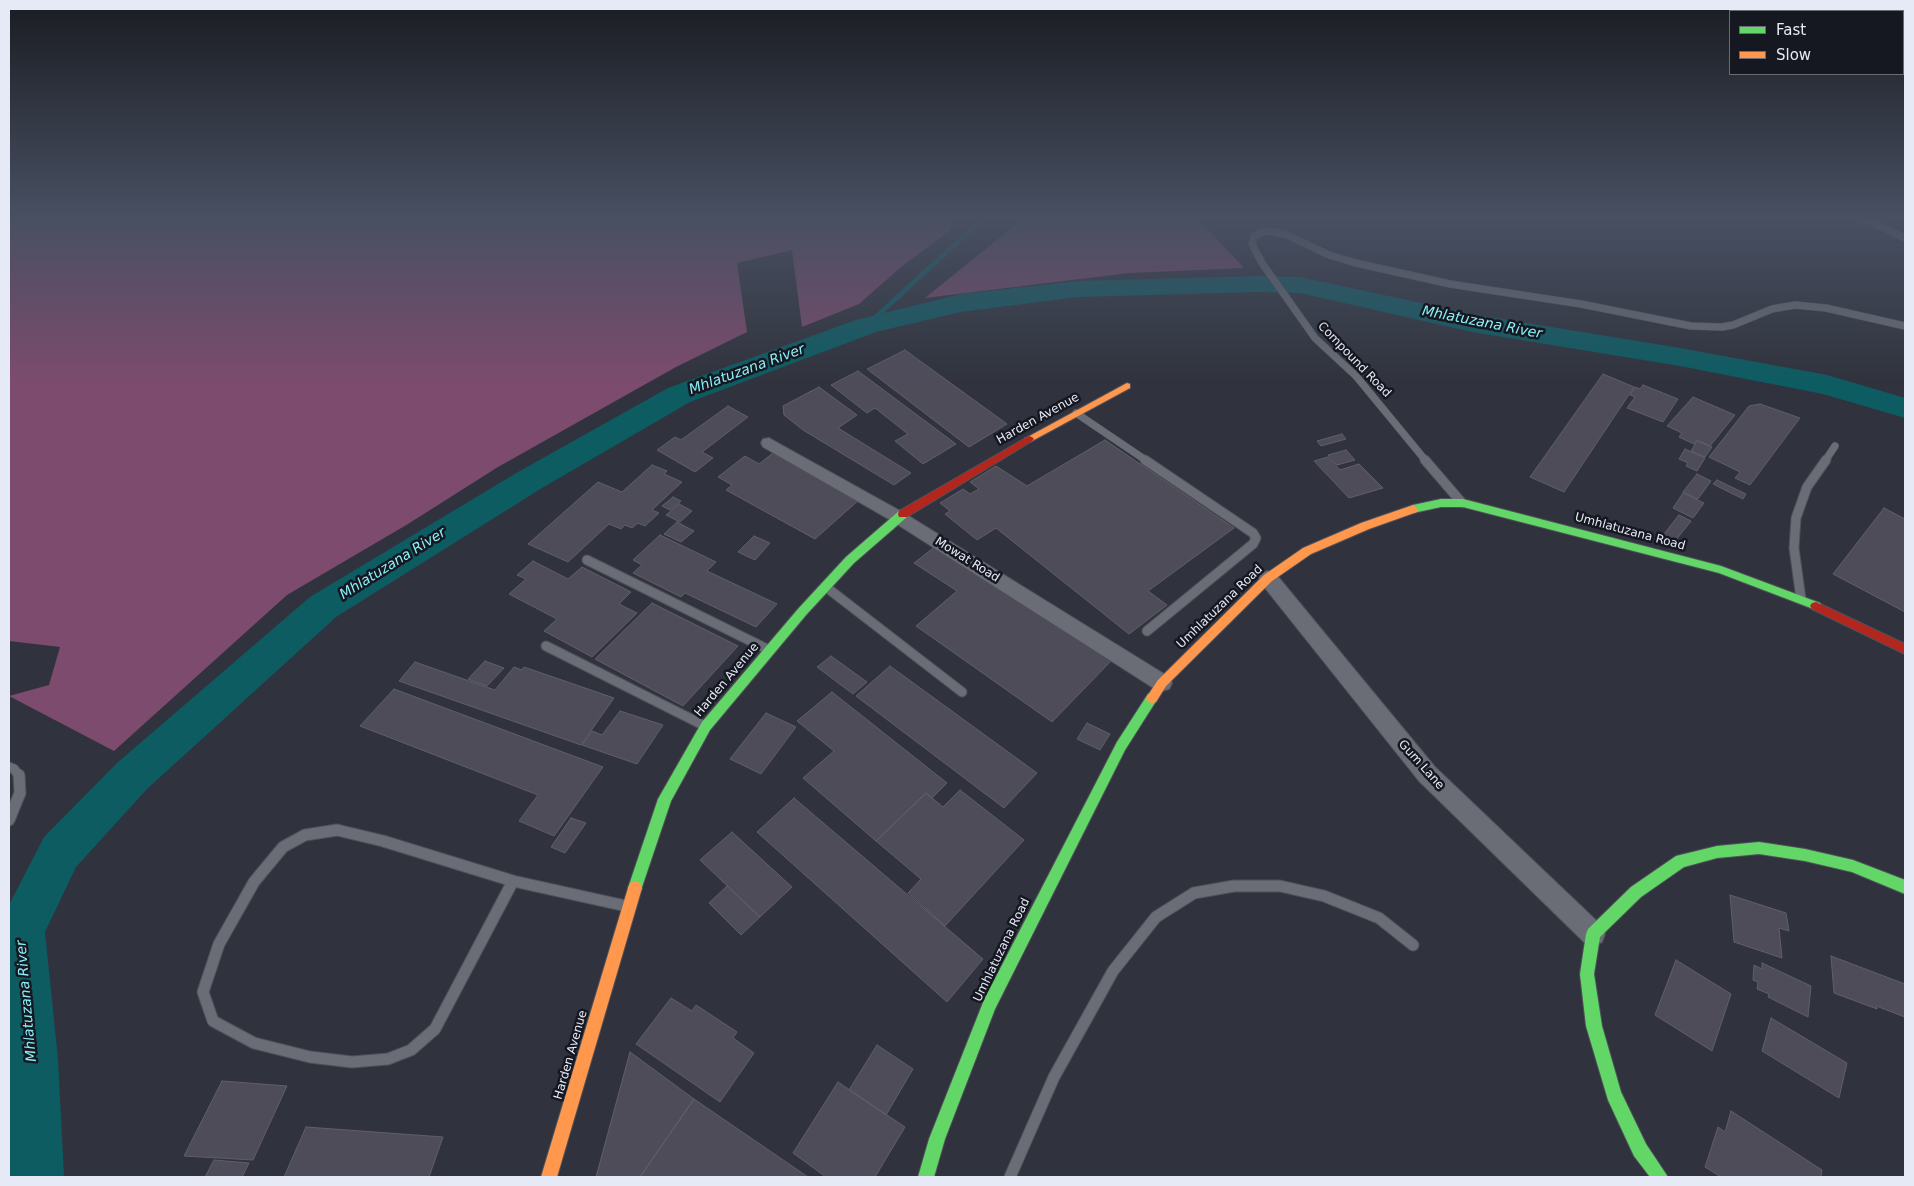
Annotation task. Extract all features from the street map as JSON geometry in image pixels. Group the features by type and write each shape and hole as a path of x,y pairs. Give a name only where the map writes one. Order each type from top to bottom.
{"street":[{"name":"Harden Avenue","path":"549,1177 647,848 666,799 706,726 850,560 898,516 1076,413 1127,386"},
{"name":"Mowat Road","path":"769,443 898,516 1162,683"},
{"name":"Umhlatuzana Road","path":"926,1177 937,1139 989,1005 1121,746 1162,683 1268,578 1308,551 1365,526 1418,507 1440,503 1462,504 1611,540 1721,570 1801,599 1869,630 1905,649"},
{"name":"Gum Lane","path":"1268,578 1353,685 1428,774 1594,934"},
{"path":"1660,1177 1640,1150 1614,1094 1594,1026 1587,974 1594,934 1636,892 1681,861 1717,852 1759,848 1805,855 1853,866 1905,887"}],"lane":[{"path":"1269,272 1271,276"},
{"path":"1395,272 1450,284 1581,304 1691,326 1722,327 1733,325 1772,309 1795,305 1826,308 1905,326"},
{"name":"Compound Road","path":"1271,276 1315,338 1356,376 1462,504"},
{"path":"1076,413 1253,533 1256,538 1253,544 1147,630"},
{"path":"1801,599 1794,548 1796,518 1807,487 1835,446"},
{"path":"587,560 770,651"},
{"path":"826,587 962,692"},
{"path":"546,646 706,726"},
{"path":"9,767 14,769 20,777 20,793 9,820"},
{"path":"513,881 436,1029 411,1050 388,1059 352,1062 310,1057 254,1043 213,1021 203,992 219,944 254,882 283,848 305,835 337,830 383,841 513,881 629,906"},
{"path":"1010,1177 1054,1077 1113,971 1156,917 1194,893 1234,886 1280,886 1324,896 1379,918 1413,945"}],"shaded area":[{"path":"9,272 738,272 747,332 676,367 498,467 408,524 287,595 114,751 9,696 49,685 60,647 9,641"},
{"path":"795,272 895,272 859,304 802,327"},
{"path":"957,272 1144,272 1129,273 925,298"}],"building":[{"path":"905,350 1007,424 969,447 867,369"},
{"path":"858,371 956,444 923,464 895,441 908,434 875,408 867,413 831,385"},
{"path":"1603,374 1634,387 1564,492 1530,477"},
{"path":"1643,385 1678,399 1663,422 1627,408 1635,397 1630,395 1635,387 1640,389"},
{"path":"819,387 857,415 838,428 911,473 894,485 803,430 784,415 783,406"},
{"path":"1693,397 1735,415 1710,446 1697,440 1694,444 1679,437 1682,433 1667,426"},
{"path":"1760,404 1800,418 1750,485 1735,478 1740,472 1709,457 1749,406"},
{"path":"728,406 748,417 702,452 713,458 695,472 657,450 675,437 681,440"},
{"path":"1342,434 1346,439 1321,446 1317,441"},
{"path":"1105,440 1234,528 1148,591 1167,605 1129,634 996,528 977,540 945,514 950,511 940,503 963,489 970,494 979,489 970,482 996,466 1027,486"},
{"path":"1697,441 1712,447 1705,457 1691,451"},
{"path":"1685,449 1705,458 1697,471 1686,466 1688,463 1679,459"},
{"path":"1346,450 1355,460 1337,465 1328,455"},
{"path":"773,453 860,499 815,539 726,490 732,485 718,477 745,456 759,464"},
{"path":"1328,457 1340,470 1359,464 1383,488 1349,498 1314,461"},
{"path":"652,465 667,471 664,474 682,482 652,510 659,513 645,526 638,523 632,528 625,525 621,529 609,524 568,562 528,544 598,482 622,492"},
{"path":"1697,474 1711,481 1698,499 1683,492"},
{"path":"1717,480 1746,494 1743,499 1713,484"},
{"path":"1683,493 1704,503 1693,518 1673,508"},
{"path":"673,497 681,501 670,510 662,506"},
{"path":"679,504 692,511 680,522 666,515"},
{"path":"1884,508 1905,519 1905,612 1833,574"},
{"path":"1679,515 1691,521 1672,545 1660,539"},
{"path":"677,522 694,531 681,542 664,534"},
{"path":"660,535 716,562 707,571 777,604 756,627 685,593 681,597 633,573 642,565 633,560"},
{"path":"754,536 770,543 755,560 738,552"},
{"path":"936,546 1112,660 1052,722 916,626 957,591 914,563"},
{"path":"533,561 568,579 582,567 631,592 619,604 637,613 592,657 544,631 557,619 509,594 526,579 517,575"},
{"path":"652,603 738,646 683,706 595,659"},
{"path":"831,656 867,682 853,694 817,667"},
{"path":"485,661 504,668 487,686 468,679"},
{"path":"415,662 495,690 514,667 522,670 524,667 614,698 581,745 399,681"},
{"path":"890,666 1037,773 1004,808 856,696"},
{"path":"394,689 603,767 554,836 519,821 538,795 360,726"},
{"path":"832,692 947,783 932,798 926,793 876,841 803,778 834,751 797,721"},
{"path":"620,711 663,725 637,764 582,745 592,731 602,735"},
{"path":"766,713 796,727 761,774 730,759"},
{"path":"1087,723 1110,734 1100,750 1077,739"},
{"path":"960,790 1024,840 945,926 908,893 921,879 876,841 926,793 943,807"},
{"path":"794,798 983,959 947,1002 757,832"},
{"path":"571,818 586,823 565,853 551,847"},
{"path":"732,832 792,887 760,917 700,860"},
{"path":"727,886 760,917 741,935 709,903"},
{"path":"1730,895 1786,913 1789,931 1779,928 1782,958 1734,942"},
{"path":"1831,956 1905,984 1905,1017 1834,993"},
{"path":"1676,960 1731,994 1712,1051 1655,1015"},
{"path":"1762,963 1811,986 1808,1017 1768,997 1769,994 1757,989 1758,982 1753,980 1754,965 1762,969"},
{"path":"671,998 692,1011 696,1005 737,1032 733,1038 754,1053 720,1102 636,1044"},
{"path":"1771,1018 1847,1063 1839,1098 1762,1051"},
{"path":"877,1045 913,1069 886,1115 849,1090"},
{"path":"630,1052 694,1099 640,1177 596,1177"},
{"path":"222,1081 287,1086 253,1160 184,1156"},
{"path":"838,1082 905,1127 875,1177 826,1177 793,1153"},
{"path":"694,1099 808,1177 640,1177"},
{"path":"1731,1111 1822,1170 1821,1177 1721,1177 1705,1167 1718,1127 1725,1132"},
{"path":"306,1127 443,1137 429,1177 284,1177"},
{"path":"214,1160 249,1163 242,1177 205,1177"}],"waterway":[{"path":"866,326 925,272"},
{"name":"Mhlatuzana River","path":"36,1177 32,1059 21,931 60,852 132,776 323,607 530,480 679,395 866,326 961,303 1078,289 1258,284 1300,285 1472,323 1680,357 1827,385 1905,408"}],"traffic: fast":[{"path":"1413,509 1441,503 1463,503 1721,570 1816,606"},
{"path":"635,888 665,799 706,726 802,612 850,560 903,514"},
{"path":"926,1177 937,1139 989,1005 1121,746 1152,698"},
{"path":"1660,1177 1640,1150 1614,1094 1594,1026 1587,974 1593,934 1636,892 1681,861 1717,852 1759,848 1805,855 1853,866 1905,887"}],"traffic: slow":[{"path":"1029,439 1127,386"},
{"path":"1152,698 1162,683 1268,578 1307,551 1365,526 1413,509"},
{"path":"549,1177 635,888"}],"traffic: jam":[{"path":"903,514 1029,439"},
{"path":"1816,606 1905,649"}]}
